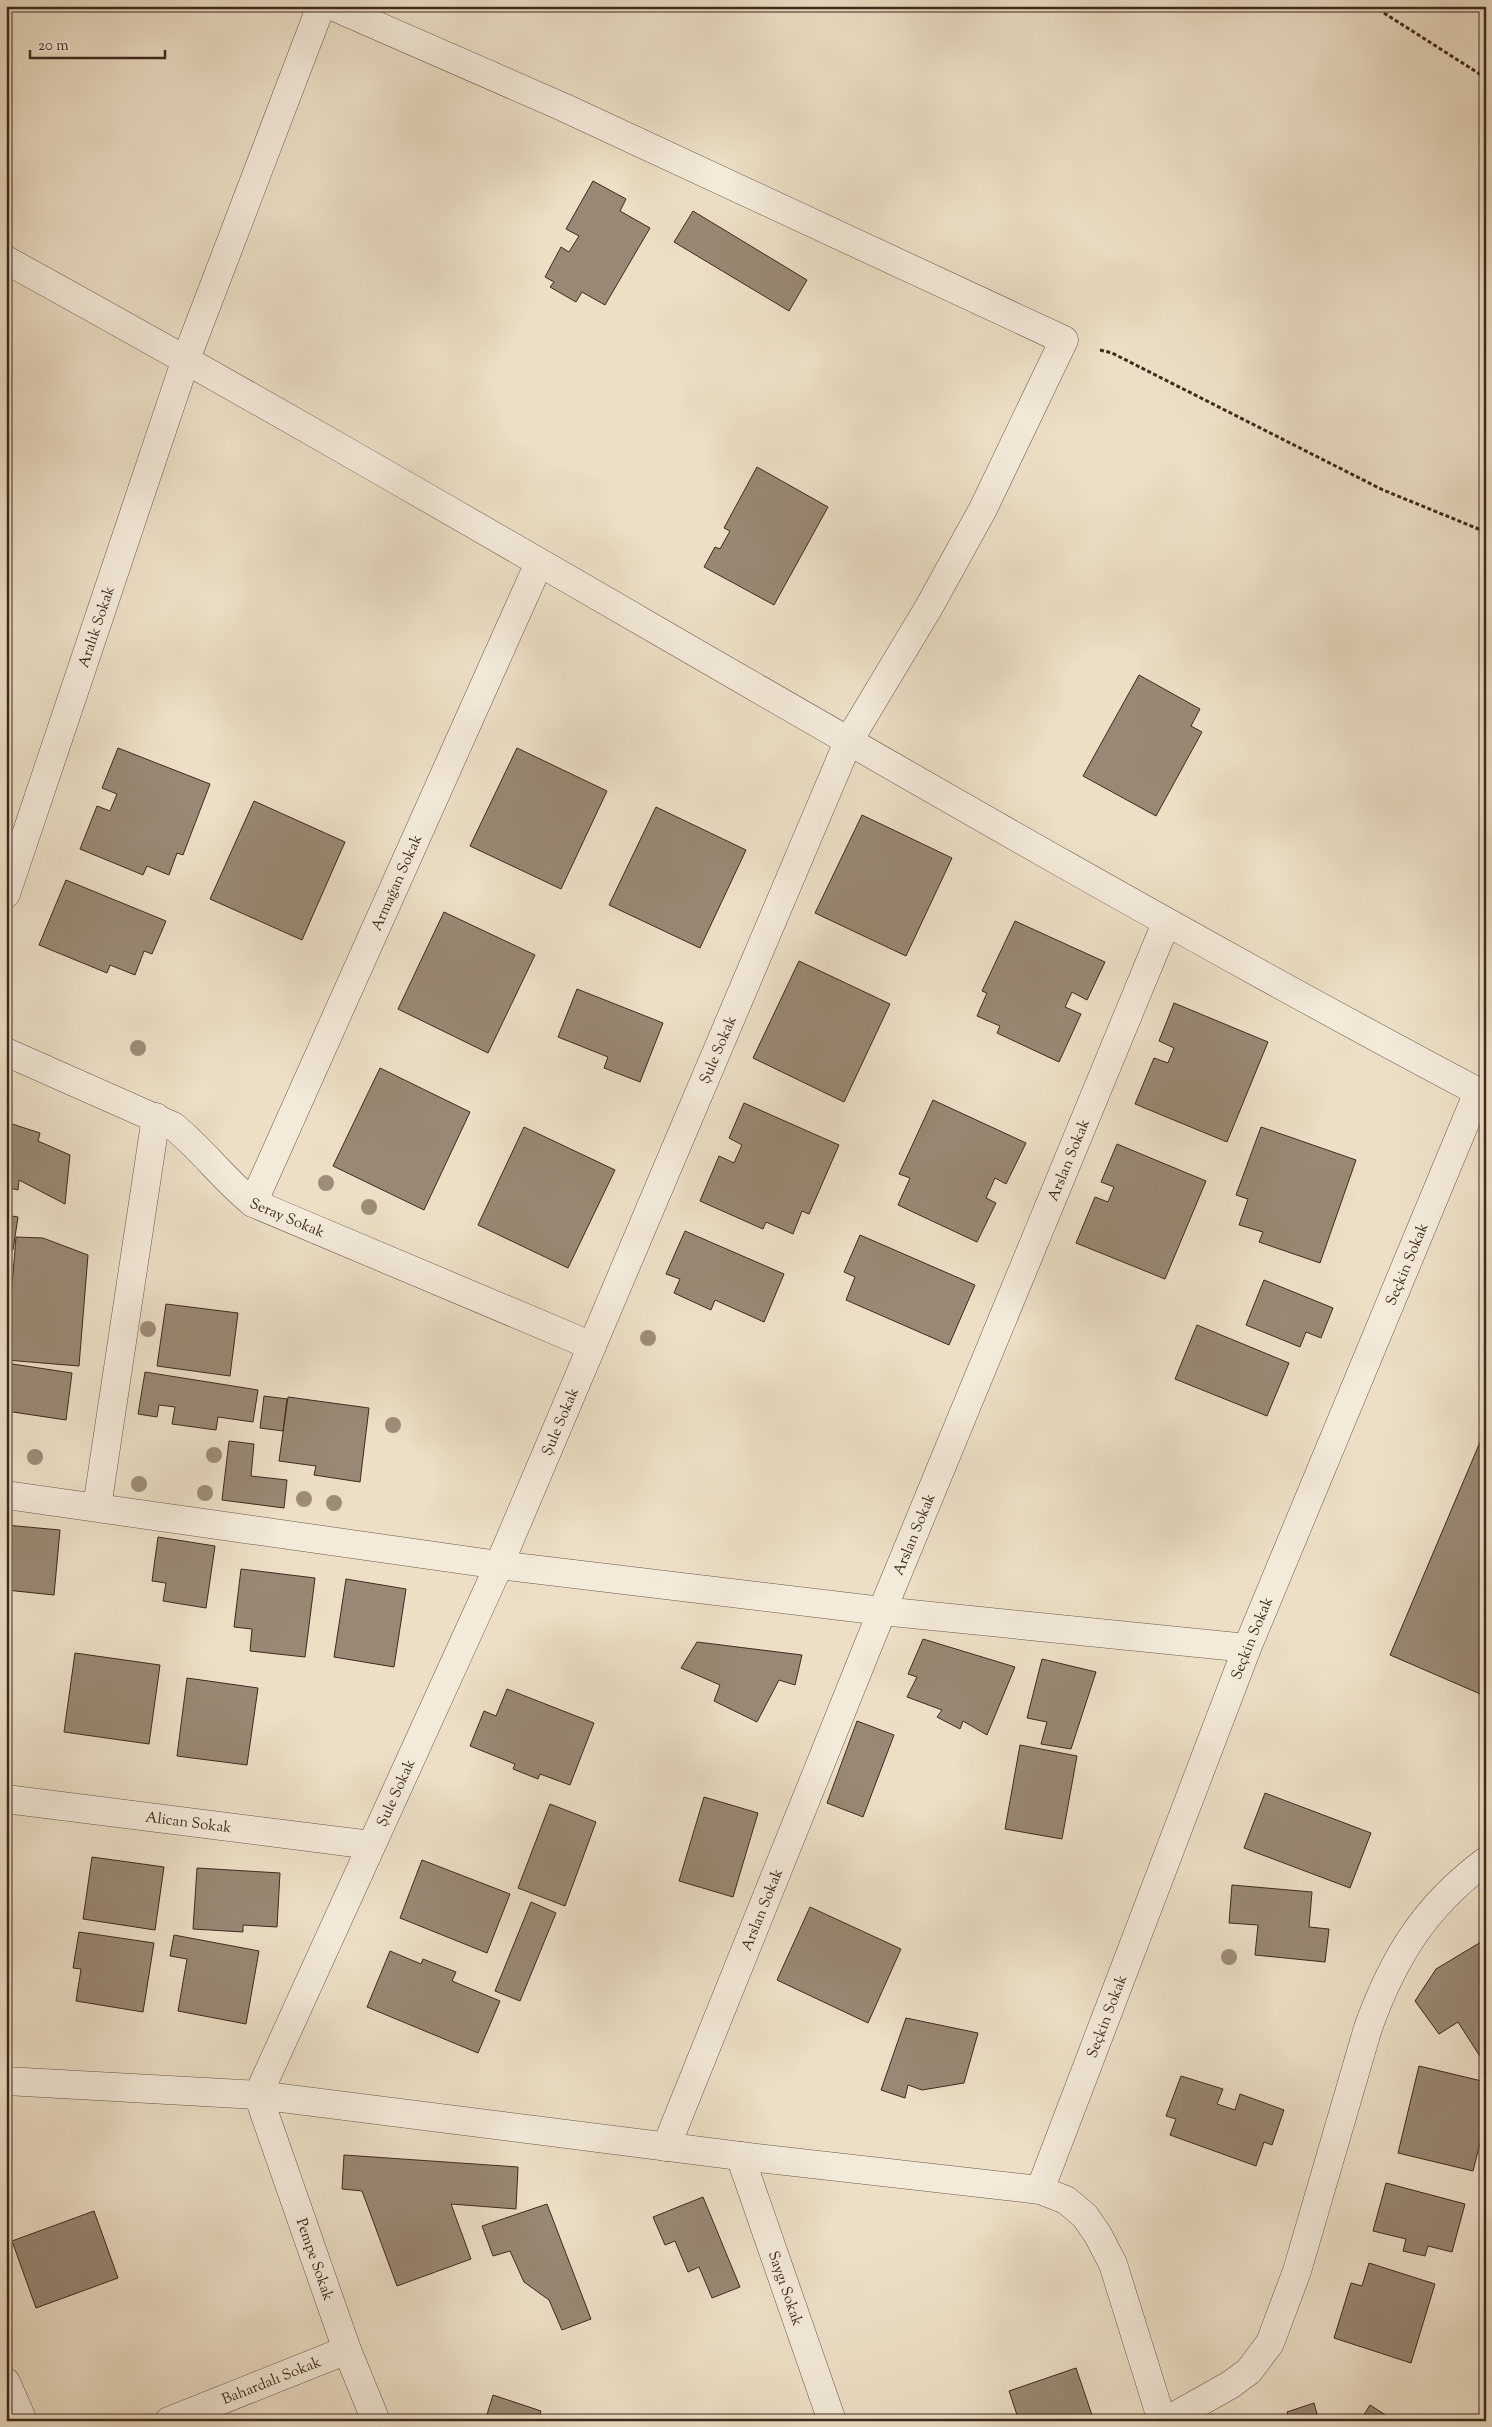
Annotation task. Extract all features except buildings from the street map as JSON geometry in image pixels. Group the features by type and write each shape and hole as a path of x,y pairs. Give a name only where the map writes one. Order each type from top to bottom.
{"street":[{"name":"Aralık Sokak","path":"6,894 186,359 321,6"},
{"path":"332,6 563,107 1064,340"},
{"path":"6,260 186,359 848,742 1166,923 1482,1094"},
{"name":"Şule Sokak","path":"258,2095 499,1565 848,742 929,607 983,509 1064,340"},
{"name":"Armağan Sokak","path":"253,1203 539,563"},
{"name":"Arslan Sokak","path":"666,2147 882,1611 1166,923"},
{"name":"Seray Sokak","path":"6,1052 174,1126 190,1140 239,1192 253,1203 592,1346"},
{"name":"Seçkin Sokak","path":"1040,2190 1247,1648 1482,1094"},
{"path":"97,1507 156,1117"},
{"path":"6,1495 499,1565 882,1611 1247,1648"},
{"name":"Alican Sokak","path":"6,1798 371,1845"},
{"path":"6,2080 258,2095 740,2156 1040,2190 1066,2200 1085,2216 1098,2235 1113,2264 1164,2421 1230,2385 1249,2370 1270,2343 1297,2271 1368,2028 1381,1991 1423,1919 1448,1893 1486,1861"},
{"name":"Pempe Sokak","path":"258,2095 347,2350 376,2421"},
{"name":"Saygı Sokak","path":"740,2156 832,2421"},
{"name":"Bahardalı Sokak","path":"168,2421 347,2350"},
{"path":"6,2382 23,2421"}],"path":[{"path":"1374,6 1486,78"},
{"path":"1064,340 1112,353 1384,490 1486,532"}]}
